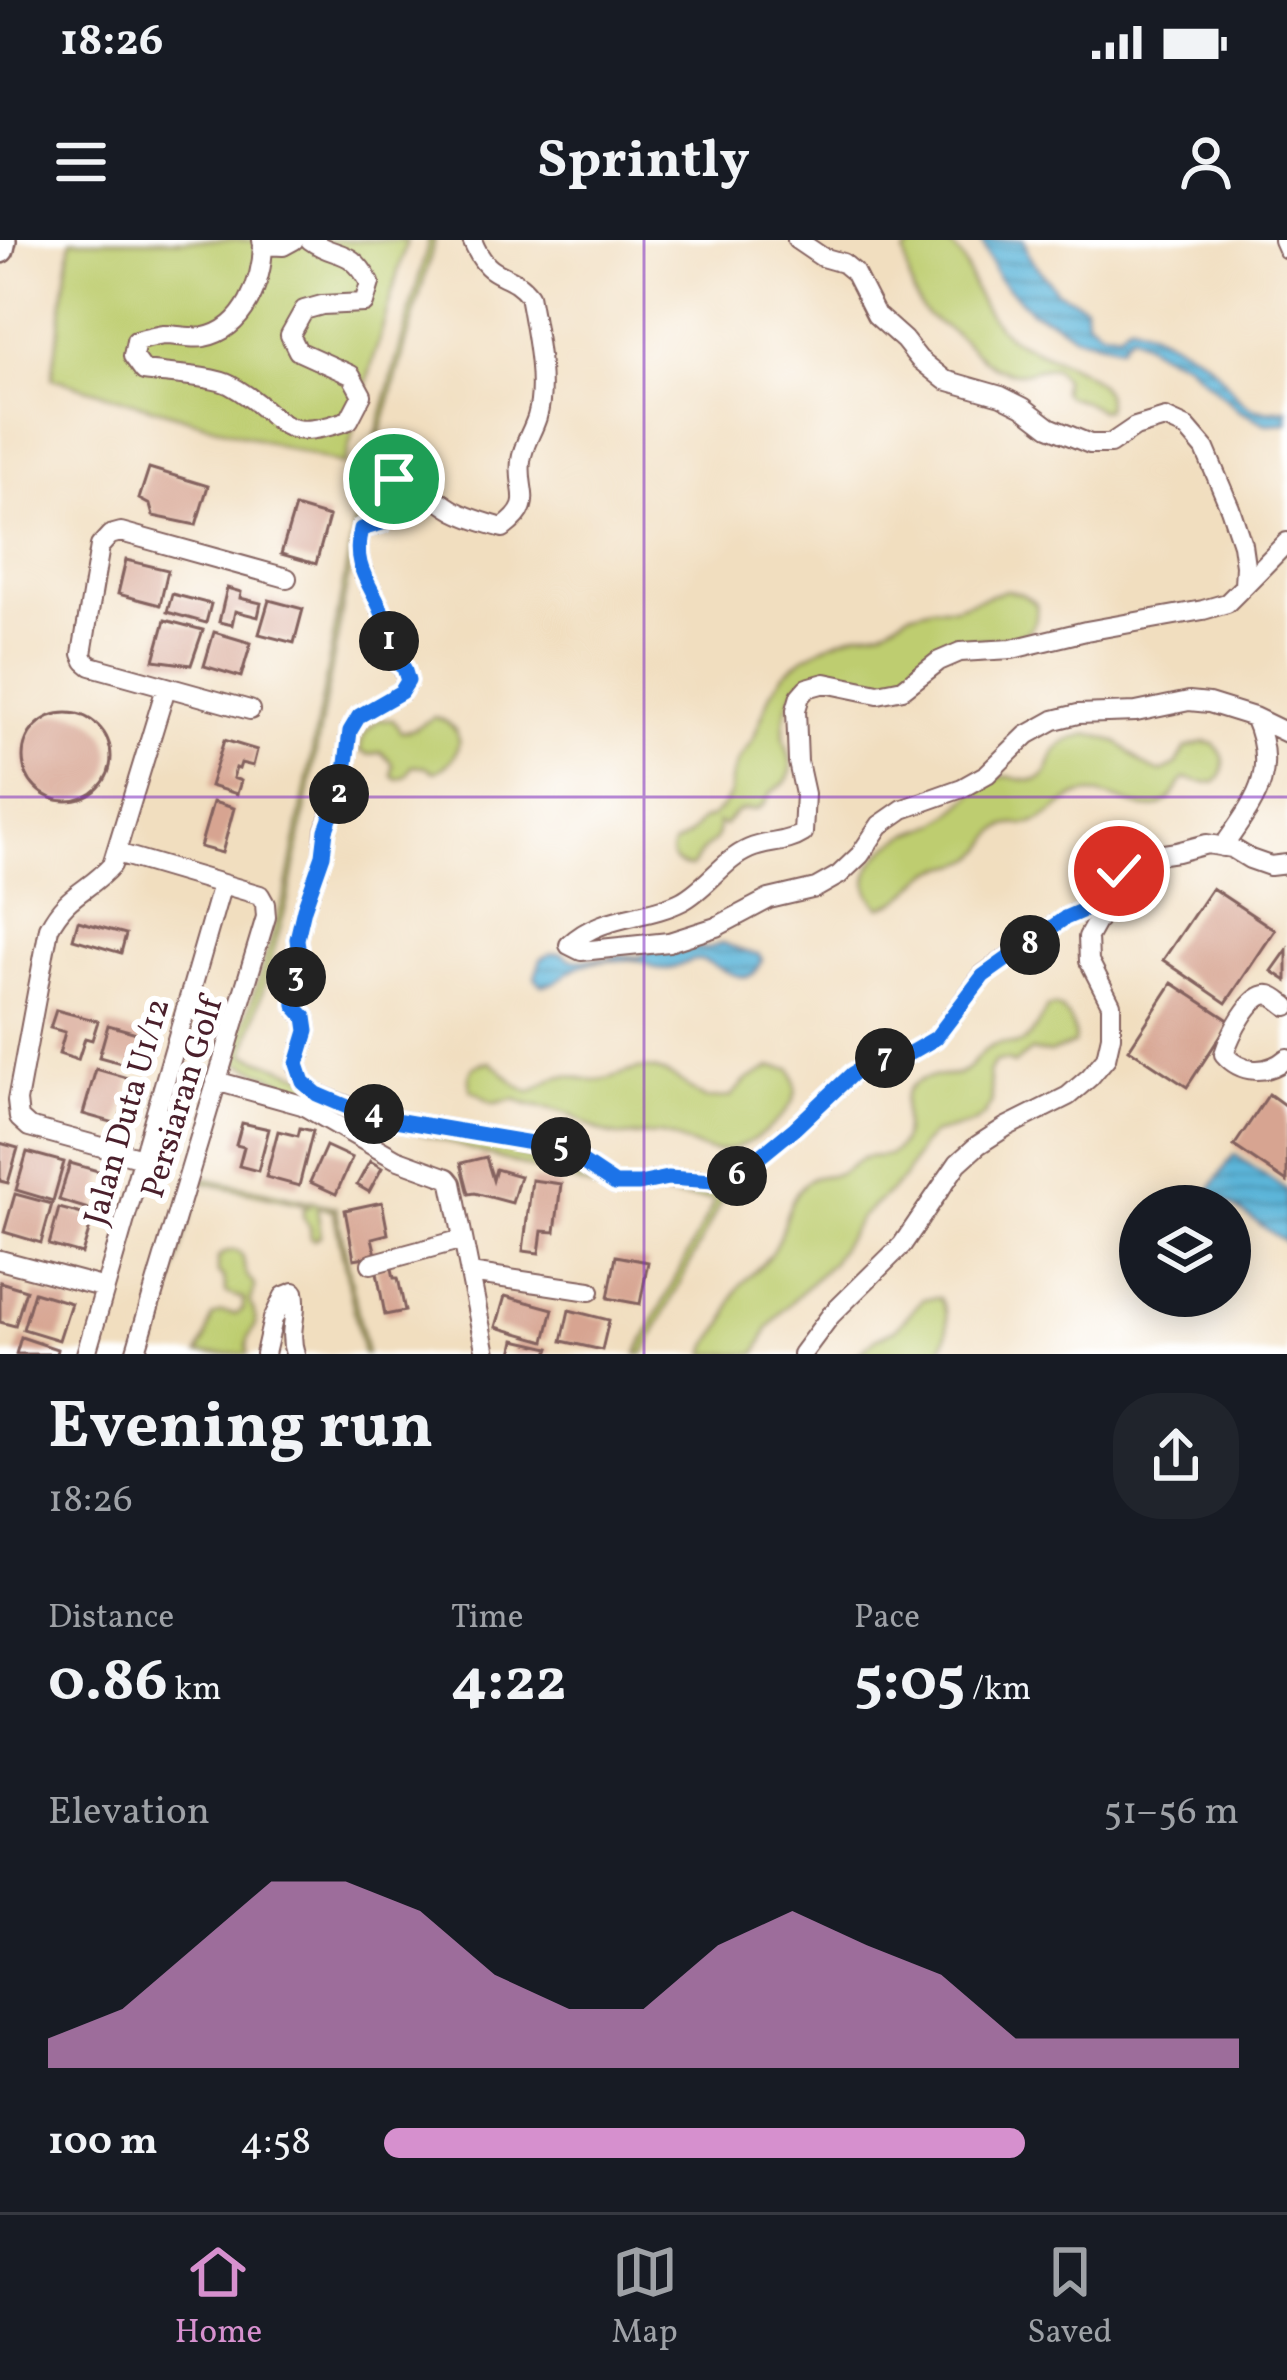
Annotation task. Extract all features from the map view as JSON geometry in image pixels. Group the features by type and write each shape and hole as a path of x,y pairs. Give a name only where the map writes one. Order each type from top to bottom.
{"highway":[{"path":"0,250 2,240"}],"street":[{"path":"294,240 283,246 262,242 262,266 250,302 233,322 206,337 159,335 136,341 133,356 144,371 226,382 290,430 317,431 349,420 362,395 350,375 298,351 290,335 304,310 364,304 370,283 360,265 310,240"},
{"path":"472,240 483,264 497,276 520,283 529,295 540,388 538,416 524,442 520,468 525,495 519,517 503,528 450,509 409,479 394,479 386,493 391,511 382,523 361,529 356,547 364,575 385,618 391,658 404,668 408,681 401,692 359,716 350,731 344,780 297,939 300,964 295,1006 305,1017 307,1031 297,1064 303,1082 317,1094 350,1108 395,1120 561,1148 615,1184 668,1178 729,1182 852,1074 936,1038 983,976 1065,918 1109,899"},
{"path":"797,240 854,272 876,315 945,380 1001,396 1049,427 1090,444 1110,444 1135,427 1165,418 1187,428 1205,449 1230,508 1246,565 1244,586"},
{"path":"1283,240 1287,248"},
{"path":"250,710 91,666 82,654 100,546 110,535 121,532 287,578"},
{"path":"1287,542 1227,603 1012,649 960,652 939,661 903,689 878,694 825,683 807,688 796,710 805,794 803,833 793,840 750,848 682,901 582,932 569,945 581,951 669,942 716,926 769,899 816,888 860,855 880,825 903,809 987,774 1027,735 1054,720 1189,701 1222,706 1287,734"},
{"path":"142,1158 29,1127 19,1118 17,1101 49,928 61,906 104,874 117,853 166,688"},
{"path":"1223,847 1265,777 1266,755 1254,717"},
{"path":"802,1354 831,1315 902,1245 958,1163 1006,1127 1068,1096 1106,1058 1111,1004 1089,961 1088,937 1119,871 1137,858 1207,844 1270,866 1287,864"},
{"path":"117,853 222,884"},
{"name":"Persiaran Golf","path":"135,1354 266,917 260,895 222,884"},
{"name":"Jalan Duta U1/12","path":"86,1354 222,884"},
{"path":"1049,931 1088,937"},
{"path":"1287,1006 1270,995 1252,1001 1224,1055 1244,1069 1262,1070 1275,1068 1287,1058"},
{"path":"216,1081 302,1105 396,1159 448,1178 486,1354"},
{"path":"370,1264 464,1239"},
{"path":"0,1260 105,1288"},
{"path":"470,1273 590,1291"},
{"path":"265,1354 273,1319 284,1296 294,1292 290,1339 295,1354"}],"green space":[{"path":"71,240 407,240 344,465 52,378"},
{"path":"429,240 435,240 364,493 290,893 245,1054 606,1188 725,1194 644,1354 637,1354 715,1200 603,1191 350,1111 233,1060 286,892 359,498"},
{"path":"919,240 953,248 998,326 1020,343 1086,373 1106,395 1106,409 1066,396 1063,379 1054,368 1019,373 992,365 929,317 914,293 905,253"},
{"path":"1006,590 1036,604 1035,620 1017,636 941,646 911,673 889,682 825,672 808,678 791,698 785,716 788,778 762,806 741,810 724,826 718,823 716,838 691,867 674,861 673,845 723,806 738,761 753,739 771,693 803,658 859,632 883,629 909,613 955,607"},
{"path":"434,717 453,728 458,743 451,760 435,772 412,766 398,779 392,776 393,764 381,752 360,751 366,732 380,719 393,720 401,732"},
{"path":"1087,734 1115,741 1142,764 1161,772 1176,765 1186,748 1214,744 1224,767 1216,782 1184,779 1158,807 1136,806 1099,794 1073,798 1040,821 1003,827 978,857 932,872 895,902 880,907 872,898 868,874 891,845 941,821 993,780 1042,778 1059,747"},
{"path":"1054,1006 1070,1022 1074,1044 1050,1053 1031,1051 1014,1064 995,1062 989,1072 992,1102 984,1116 972,1124 932,1134 903,1179 860,1218 832,1262 782,1311 756,1354 706,1354 739,1287 775,1247 790,1205 805,1183 840,1173 863,1158 890,1154 903,1138 909,1089 922,1079 961,1073 993,1046 1021,1043 1047,1008"},
{"path":"490,1062 530,1092 560,1077 601,1080 648,1069 670,1075 706,1099 730,1097 747,1080 771,1067 791,1069 796,1090 785,1112 759,1136 733,1149 709,1150 663,1135 609,1134 567,1114 515,1099 490,1102 471,1090 469,1079 474,1067"},
{"path":"194,1176 336,1207 367,1354 363,1354 333,1210 317,1207 321,1235 314,1240 303,1214 304,1208 312,1206 200,1182 153,1354 147,1354"},
{"path":"234,1250 241,1255 255,1287 250,1302 255,1326 248,1339 248,1354 198,1354 212,1316 243,1309 244,1299 226,1293 224,1278 218,1273 218,1257"},
{"path":"940,1298 947,1326 938,1354 858,1354 894,1330 923,1299"}],"water":[{"path":"981,240 1024,240 1029,256 1057,291 1085,305 1086,319 1101,330 1119,333 1129,323 1179,345 1205,360 1246,404 1269,411 1287,409 1287,423 1266,424 1238,410 1185,362 1130,334 1119,347 1073,335 1031,311 998,278"},
{"path":"723,943 758,954 762,959 757,970 742,977 699,960 663,970 626,960 582,965 548,984 541,985 535,977 541,959 550,954 561,953 572,960 640,957 683,945 706,949"},
{"path":"1234,1154 1287,1190 1287,1243 1251,1218 1251,1185 1213,1185"}],"building":[{"path":"149,468 208,486 196,525 153,516 150,505 139,499"},
{"path":"295,507 329,517 316,564 281,554"},
{"path":"126,560 168,570 160,605 118,594"},
{"path":"227,588 241,592 240,598 261,603 258,617 235,611 232,625 219,622"},
{"path":"172,594 211,604 206,623 167,612"},
{"path":"269,600 303,609 294,643 259,634"},
{"path":"165,620 203,630 191,665 154,660"},
{"path":"214,632 251,643 241,677 204,666"},
{"path":"67,713 98,726 111,757 98,788 67,801 36,788 23,757 36,726"},
{"path":"224,740 257,750 253,766 241,763 236,768 233,778 241,781 237,794 210,786"},
{"path":"213,802 234,808 222,853 200,847"},
{"path":"1212,888 1275,930 1226,1003 1163,960"},
{"path":"78,921 126,934 121,953 73,939"},
{"path":"1287,950 1287,981 1272,971"},
{"path":"1172,983 1230,1021 1187,1087 1129,1049"},
{"path":"56,1010 98,1021 92,1040 85,1038 78,1060 59,1054 65,1032 50,1028"},
{"path":"108,1025 144,1035 135,1067 99,1057"},
{"path":"96,1069 131,1079 118,1124 83,1114"},
{"path":"1269,1094 1287,1107 1287,1182 1234,1146"},
{"path":"242,1123 269,1129 258,1171 239,1166 244,1147 236,1145"},
{"path":"300,1128 313,1131 299,1186 266,1177 278,1131 298,1136"},
{"path":"0,1143 18,1148 8,1183 0,1181"},
{"path":"326,1146 352,1158 336,1194 310,1182"},
{"path":"27,1152 64,1162 53,1201 16,1190"},
{"path":"486,1157 493,1180 496,1169 520,1176 512,1203 469,1194 461,1163"},
{"path":"370,1161 382,1168 369,1192 357,1185"},
{"path":"70,1163 105,1173 95,1211 59,1200"},
{"path":"532,1180 561,1184 555,1232 542,1231 539,1253 523,1251"},
{"path":"15,1194 52,1204 41,1243 4,1232"},
{"path":"382,1202 388,1234 372,1238 376,1255 354,1259 345,1210"},
{"path":"59,1208 93,1217 82,1254 49,1245"},
{"path":"616,1256 648,1262 640,1304 608,1298"},
{"path":"391,1264 405,1311 385,1315 376,1267"},
{"path":"0,1282 26,1290 15,1326 0,1322"},
{"path":"34,1292 71,1303 59,1340 23,1329"},
{"path":"505,1296 553,1309 545,1341 496,1327"},
{"path":"569,1310 609,1320 602,1350 562,1341"},
{"path":"21,1337 57,1349 56,1354 16,1354"},
{"path":"515,1340 550,1348 548,1354 512,1354"}],"route":[{"path":"394,479 386,493 391,511 382,523 361,529 356,547 385,618 391,658 404,668 408,681 401,692 359,716 350,731 344,780 297,939 300,964 295,1006 305,1017 307,1031 297,1064 303,1082 317,1094 395,1120 561,1148 615,1184 668,1178 729,1182 852,1074 936,1038 983,976 1065,918 1109,899 1119,871"}]}
